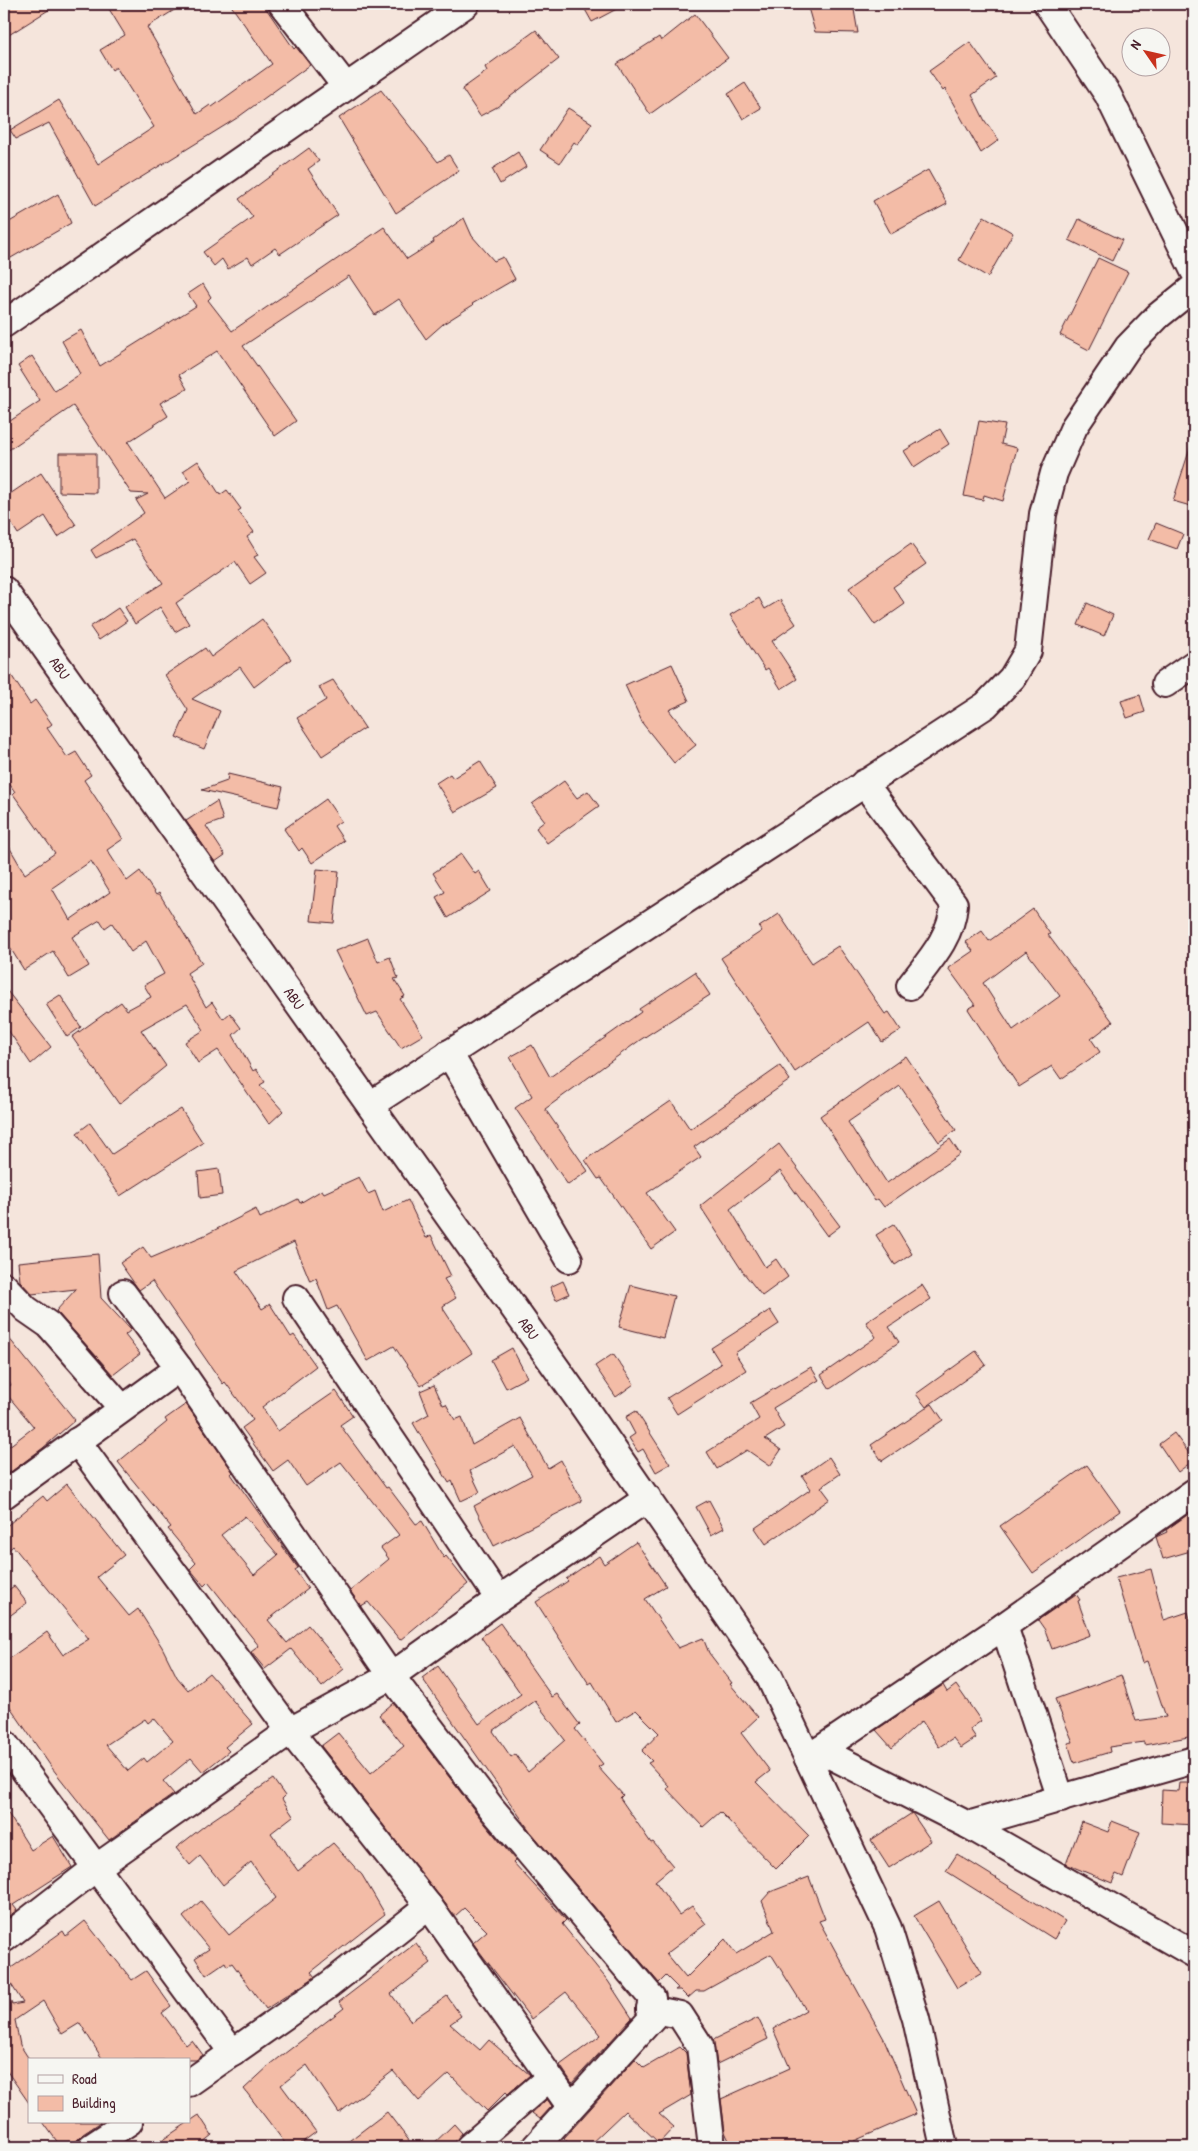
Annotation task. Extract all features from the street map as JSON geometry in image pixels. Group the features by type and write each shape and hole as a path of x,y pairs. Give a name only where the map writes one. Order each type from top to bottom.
{"street":[{"path":"282,4 346,87"},
{"path":"4,324 466,4"},
{"path":"1047,4 1108,95 1194,271"},
{"path":"370,1105 986,705 1012,678 1028,651 1043,514 1054,473 1074,427 1128,346 1158,316 1194,287"},
{"name":"ABU","path":"4,590 584,1407 769,1676 813,1755 888,1928 916,2019 944,2147"},
{"path":"1165,684 1194,664"},
{"path":"864,783 954,904 953,919 946,936 910,986"},
{"path":"449,1053 569,1259"},
{"path":"4,1286 26,1310 49,1325 122,1408"},
{"path":"123,1293 179,1368 391,1676 493,1810 652,1998 650,2009 654,2016 570,2106 535,2147"},
{"path":"296,1298 499,1599"},
{"path":"4,1495 179,1368"},
{"path":"77,1441 290,1731 429,1906 570,2106"},
{"path":"813,1755 1004,1626 1194,1492"},
{"path":"4,1938 97,1868 290,1731 391,1676 499,1599 648,1498"},
{"path":"1004,1626 1061,1798"},
{"path":"813,1755 968,1825 1194,1954"},
{"path":"968,1825 1194,1760"},
{"path":"9,1761 97,1868 233,2054"},
{"path":"190,2082 329,1985 429,1906"},
{"path":"650,2009 680,2015 700,2046 712,2147"},
{"path":"469,2147 549,2078"},
{"path":"91,2147 126,2124"}],"building":[{"path":"4,4 58,4 4,38"},
{"path":"106,4 184,4 147,27 197,114 210,105 212,107 272,64 230,4 263,4 294,49 296,47 310,65 237,118 95,206 49,123 16,139 10,130 59,100 98,164 154,127 116,67 112,70 100,50 125,35"},
{"path":"582,4 626,4 592,22"},
{"path":"807,4 853,4 858,33 815,32"},
{"path":"695,14 728,58 650,114 617,64 659,37 661,41"},
{"path":"536,30 559,59 497,107 480,116 462,89 487,71 485,67"},
{"path":"970,42 996,78 972,95 985,121 999,140 981,153 945,89 943,91 929,71"},
{"path":"745,83 761,108 743,119 728,94"},
{"path":"381,90 438,162 449,155 459,171 396,213 339,118"},
{"path":"568,108 592,123 578,145 574,142 560,163 540,150"},
{"path":"309,148 319,161 308,169 338,215 280,254 275,248 252,264 248,257 228,269 222,259 214,266 203,252 253,217 239,199"},
{"path":"518,152 526,167 500,184 492,169"},
{"path":"928,170 947,204 891,234 873,201"},
{"path":"58,194 71,223 4,262 4,225"},
{"path":"984,216 1013,233 988,277 959,260"},
{"path":"464,218 472,236 494,261 503,257 515,279 472,304 443,324 426,339 399,299 375,315 349,276 243,346 296,421 275,436 217,351 179,375 187,389 160,403 168,416 128,442 165,498 190,481 183,471 198,461 220,495 227,490 241,509 238,511 254,532 247,537 258,555 254,557 266,573 250,584 235,562 176,603 189,624 175,632 160,607 135,624 125,607 163,583 133,539 96,558 91,550 144,513 136,500 148,494 131,493 73,406 4,453 4,425 40,401 18,366 32,356 55,391 80,374 62,341 81,330 100,366 196,306 188,294 203,284 211,297 208,300 232,331 384,227 407,259 434,242 433,240"},
{"path":"1079,219 1122,240 1112,261 1069,240"},
{"path":"1098,258 1128,272 1089,350 1060,335"},
{"path":"979,421 1005,425 1001,444 1017,448 1003,501 984,495 983,500 964,496"},
{"path":"940,429 949,444 914,467 904,451"},
{"path":"1191,445 1194,446 1194,507 1173,501"},
{"path":"59,453 96,453 96,493 59,492"},
{"path":"41,473 76,525 58,537 45,516 18,534 4,512 4,498"},
{"path":"1156,523 1183,534 1177,549 1149,539"},
{"path":"911,544 926,564 893,587 905,604 875,625 849,588"},
{"path":"759,598 765,609 780,600 796,624 772,641 797,679 781,689 768,668 765,670 730,615"},
{"path":"1087,603 1113,615 1104,636 1078,625"},
{"path":"118,608 127,621 99,640 90,627"},
{"path":"262,619 291,659 254,687 240,667 192,699 220,711 204,749 176,737 188,710 165,675 205,648 211,657"},
{"path":"4,664 30,704 35,700 52,724 47,728 67,757 76,752 91,775 84,780 123,839 107,850 127,881 140,871 156,895 159,893 202,963 187,973 206,1007 212,1002 223,1019 230,1013 241,1028 233,1035 253,1071 256,1069 265,1082 260,1085 283,1111 269,1124 218,1050 198,1063 185,1042 204,1030 187,1004 141,1030 166,1066 119,1104 72,1037 121,1002 127,1010 151,997 144,985 164,974 146,941 131,952 112,923 105,928 100,920 72,937 89,966 69,978 53,951 24,970 4,938 4,838 25,874 55,853 13,794 15,792 4,776","holes":["91,861 110,892 70,920 52,888"]},
{"path":"672,664 689,701 669,710 696,745 674,763 643,724 625,685"},
{"path":"333,680 365,728 322,756 297,718 326,700 319,687"},
{"path":"1140,695 1145,712 1127,718 1121,701"},
{"path":"480,761 497,788 455,812 436,783 450,774 453,778"},
{"path":"228,774 283,787 278,807 202,790 227,781"},
{"path":"564,781 577,798 588,791 599,806 547,843 536,828 545,821 532,804"},
{"path":"326,799 341,821 334,826 344,841 312,863 302,848 299,851 284,829"},
{"path":"217,801 223,820 206,826 225,855 215,862 186,821"},
{"path":"461,854 475,874 479,871 491,891 448,918 436,897 445,892 433,873"},
{"path":"317,869 339,871 334,923 311,921"},
{"path":"1033,909 1050,934 1048,935 1113,1022 1091,1039 1100,1052 1061,1079 1052,1066 1019,1087 968,1009 975,1005 948,968 973,951 966,942 982,931 989,941","holes":["1026,951 1060,996 1013,1030 983,983"]},
{"path":"779,914 812,963 838,946 885,1014 889,1012 901,1030 882,1042 869,1022 795,1072 721,958 762,931 759,927"},
{"path":"368,938 378,962 390,957 398,978 394,979 405,996 400,999 423,1035 401,1048 377,1012 367,1016 335,951"},
{"path":"695,972 710,995 640,1040 545,1109 588,1171 568,1185 515,1108 532,1096 510,1057 532,1045 550,1077 641,1012 639,1009"},
{"path":"4,987 51,1047 31,1064 4,1024"},
{"path":"60,995 81,1027 67,1037 46,1004"},
{"path":"906,1056 956,1130 939,1142 900,1086 848,1122 887,1183 950,1139 960,1154 884,1207 878,1199 875,1201 820,1116"},
{"path":"780,1066 790,1080 694,1147 701,1157 647,1193 675,1232 651,1249 601,1178 598,1179 585,1160 671,1101 690,1129"},
{"path":"181,1109 203,1143 120,1196 77,1133 90,1123 112,1154"},
{"path":"779,1144 840,1226 827,1236 780,1171 730,1209 765,1267 776,1259 788,1277 762,1296 743,1272 700,1206"},
{"path":"219,1169 222,1195 200,1198 198,1172"},
{"path":"359,1177 368,1194 375,1191 383,1212 408,1200 426,1238 431,1235 451,1276 444,1279 456,1298 443,1306 444,1310 472,1353 421,1386 394,1346 368,1361 337,1306 328,1310 316,1278 310,1281 294,1242 236,1271 262,1309 270,1304 291,1337 294,1335 316,1366 262,1407 278,1431 336,1391 353,1416 340,1425 386,1488 388,1487 416,1524 422,1521 444,1558 446,1556 468,1584 400,1640 368,1602 361,1606 350,1591 389,1559 381,1548 399,1535 341,1462 306,1486 288,1460 273,1471 242,1428 253,1420 225,1382 223,1384 152,1281 139,1290 120,1263 143,1247 151,1258 205,1235 256,1209 260,1218 298,1199 300,1203 322,1190 324,1193"},
{"path":"894,1224 912,1254 895,1265 876,1235"},
{"path":"98,1254 101,1298 131,1330 125,1335 140,1354 113,1375 56,1311 76,1289 32,1294 20,1281 18,1262"},
{"path":"563,1281 569,1294 556,1300 550,1287"},
{"path":"631,1285 674,1296 663,1338 619,1327"},
{"path":"922,1285 931,1299 889,1327 899,1342 830,1389 821,1375 876,1337 866,1322"},
{"path":"770,1310 779,1324 735,1353 746,1370 677,1414 667,1398 721,1364 711,1348"},
{"path":"4,1332 75,1420 43,1448 4,1477 4,1450 34,1427 4,1391 11,1385 4,1376"},
{"path":"512,1348 527,1377 506,1388 491,1360"},
{"path":"976,1351 986,1365 926,1407 916,1394"},
{"path":"613,1354 634,1384 616,1397 595,1366"},
{"path":"811,1367 819,1380 773,1408 784,1427 765,1439 781,1450 770,1466 747,1450 717,1469 707,1452 759,1419 750,1403"},
{"path":"434,1385 443,1405 446,1404 455,1420 462,1417 472,1445 520,1418 548,1468 561,1460 582,1501 494,1546 474,1506 532,1475 515,1446 470,1471 480,1492 461,1501 452,1481 449,1483 413,1423 429,1414 420,1391"},
{"path":"186,1404 233,1472 231,1474 298,1568 295,1570 308,1589 268,1620 287,1643 308,1625 344,1669 322,1687 291,1649 265,1669 251,1652 259,1646 208,1582 204,1586 190,1569 196,1563 168,1529 171,1527 118,1462 167,1422 165,1419","holes":["245,1516 278,1555 254,1575 221,1535"]},
{"path":"932,1404 943,1420 882,1461 871,1445"},
{"path":"636,1411 670,1464 656,1472 643,1449 638,1452 629,1438 635,1434 626,1417"},
{"path":"1174,1433 1194,1460 1178,1472 1159,1444"},
{"path":"829,1457 840,1474 821,1487 830,1499 766,1544 755,1528 811,1489 802,1476"},
{"path":"1087,1465 1120,1511 1033,1573 1000,1526"},
{"path":"67,1484 124,1555 97,1577 129,1616 138,1609 162,1647 177,1677 188,1690 209,1673 253,1724 225,1747 229,1751 203,1772 191,1758 163,1781 174,1794 109,1840 52,1768 4,1698 4,1662 47,1632 63,1655 89,1639 13,1546 4,1554 4,1528 43,1496 47,1501","holes":["154,1718 173,1741 147,1762 144,1758 128,1771 106,1745 145,1719 148,1723"]},
{"path":"709,1500 724,1528 711,1535 696,1507"},
{"path":"1190,1513 1194,1527 1194,1550 1163,1559 1156,1537 1167,1532 1166,1530"},
{"path":"636,1542 666,1586 645,1599 678,1648 703,1638 709,1653 732,1683 730,1684 758,1717 741,1733 770,1771 756,1782 809,1836 776,1869 720,1812 703,1827 667,1789 669,1786 648,1763 652,1761 642,1751 659,1733 636,1710 616,1722 592,1682 589,1684 536,1602 568,1581 566,1579 599,1556 604,1564"},
{"path":"1151,1569 1164,1620 1188,1612 1194,1632 1194,1736 1144,1745 1144,1742 1109,1747 1110,1752 1074,1763 1068,1743 1073,1742 1055,1699 1121,1675 1136,1721 1166,1717 1147,1661 1142,1663 1116,1578"},
{"path":"14,1586 27,1603 4,1620 4,1593"},
{"path":"1076,1594 1080,1600 1078,1601 1090,1635 1052,1649 1045,1630 1038,1620"},
{"path":"500,1623 552,1697 557,1694 580,1725 575,1729 603,1764 598,1767 623,1795 620,1798 651,1843 653,1842 673,1866 655,1881 679,1915 692,1906 706,1924 666,1954 686,1978 725,1939 736,1954 774,1931 762,1901 770,1892 809,1877 825,1919 819,1921 884,2039 916,2114 854,2141 857,2147 732,2147 725,2132 721,2099 790,2068 773,2029 806,2010 771,1954 704,1991 696,1991 688,1998 680,1990 675,1990 678,1988 666,1976 659,1983 530,1831 422,1678 438,1666 479,1724 521,1694 481,1637","holes":["535,1701 565,1740 528,1772 515,1754 511,1757 493,1731"]},
{"path":"943,1685 947,1692 956,1685 981,1721 970,1729 976,1738 961,1748 953,1738 939,1747 922,1721 892,1748 876,1730"},
{"path":"393,1703 481,1819 515,1860 513,1862 566,1920 562,1924 608,1981 632,2018 572,2083 560,2065 601,2035 566,1992 531,2019 473,1943 487,1931 464,1908 455,1916 321,1746 338,1733 371,1773 404,1746 379,1715"},
{"path":"273,1779 285,1796 282,1799 293,1816 271,1833 298,1871 333,1843 362,1875 385,1914 311,1972 315,1977 266,2009 232,1963 227,1966 225,1962 206,1975 195,1958 209,1949 183,1917 201,1901 229,1935 276,1898 251,1862 223,1885 200,1856 190,1865 176,1848 208,1823"},
{"path":"1179,1783 1194,1783 1194,1825 1161,1823 1162,1790 1178,1791"},
{"path":"4,1807 31,1850 53,1836 72,1867 13,1905 17,1910 4,1920"},
{"path":"912,1813 931,1841 889,1868 871,1840"},
{"path":"1112,1821 1140,1832 1123,1877 1116,1874 1112,1883 1066,1864 1082,1822 1108,1832"},
{"path":"957,1854 1065,1921 1054,1939 946,1871"},
{"path":"939,1901 982,1973 957,1988 914,1916"},
{"path":"85,1921 132,1980 146,1971 171,2006 162,2013 186,2045 192,2040 203,2055 196,2060 190,2060 190,2058 102,2058 80,2023 62,2034 43,2001 15,2020 20,2045 28,2058 28,2102 4,2067 4,2002 11,2001 12,2005 23,2003 4,1973 63,1931 66,1936"},
{"path":"416,1943 431,1963 391,1994 411,2021 447,1996 461,2016 450,2024 480,2050 489,2040 530,2075 508,2094 506,2092 487,2111 449,2074 419,2101 393,2071 339,2113 307,2065 281,2085 316,2132 296,2147 288,2147 244,2089 271,2064 344,2008 339,2002"},
{"path":"758,2018 768,2039 717,2064 713,2040"},
{"path":"680,2047 686,2053 691,2095 659,2114 674,2127 659,2143 625,2111 587,2147 572,2147 564,2138 635,2059 644,2068"},
{"path":"547,2099 552,2106 540,2119 532,2113"},
{"path":"387,2112 414,2147 341,2147"},
{"path":"199,2115 212,2135 197,2147 152,2147 186,2124 190,2124 190,2121"},
{"path":"44,2124 98,2124 83,2134 70,2147 61,2147"},
{"path":"454,2124 462,2133 455,2144 450,2147 430,2147"}]}
